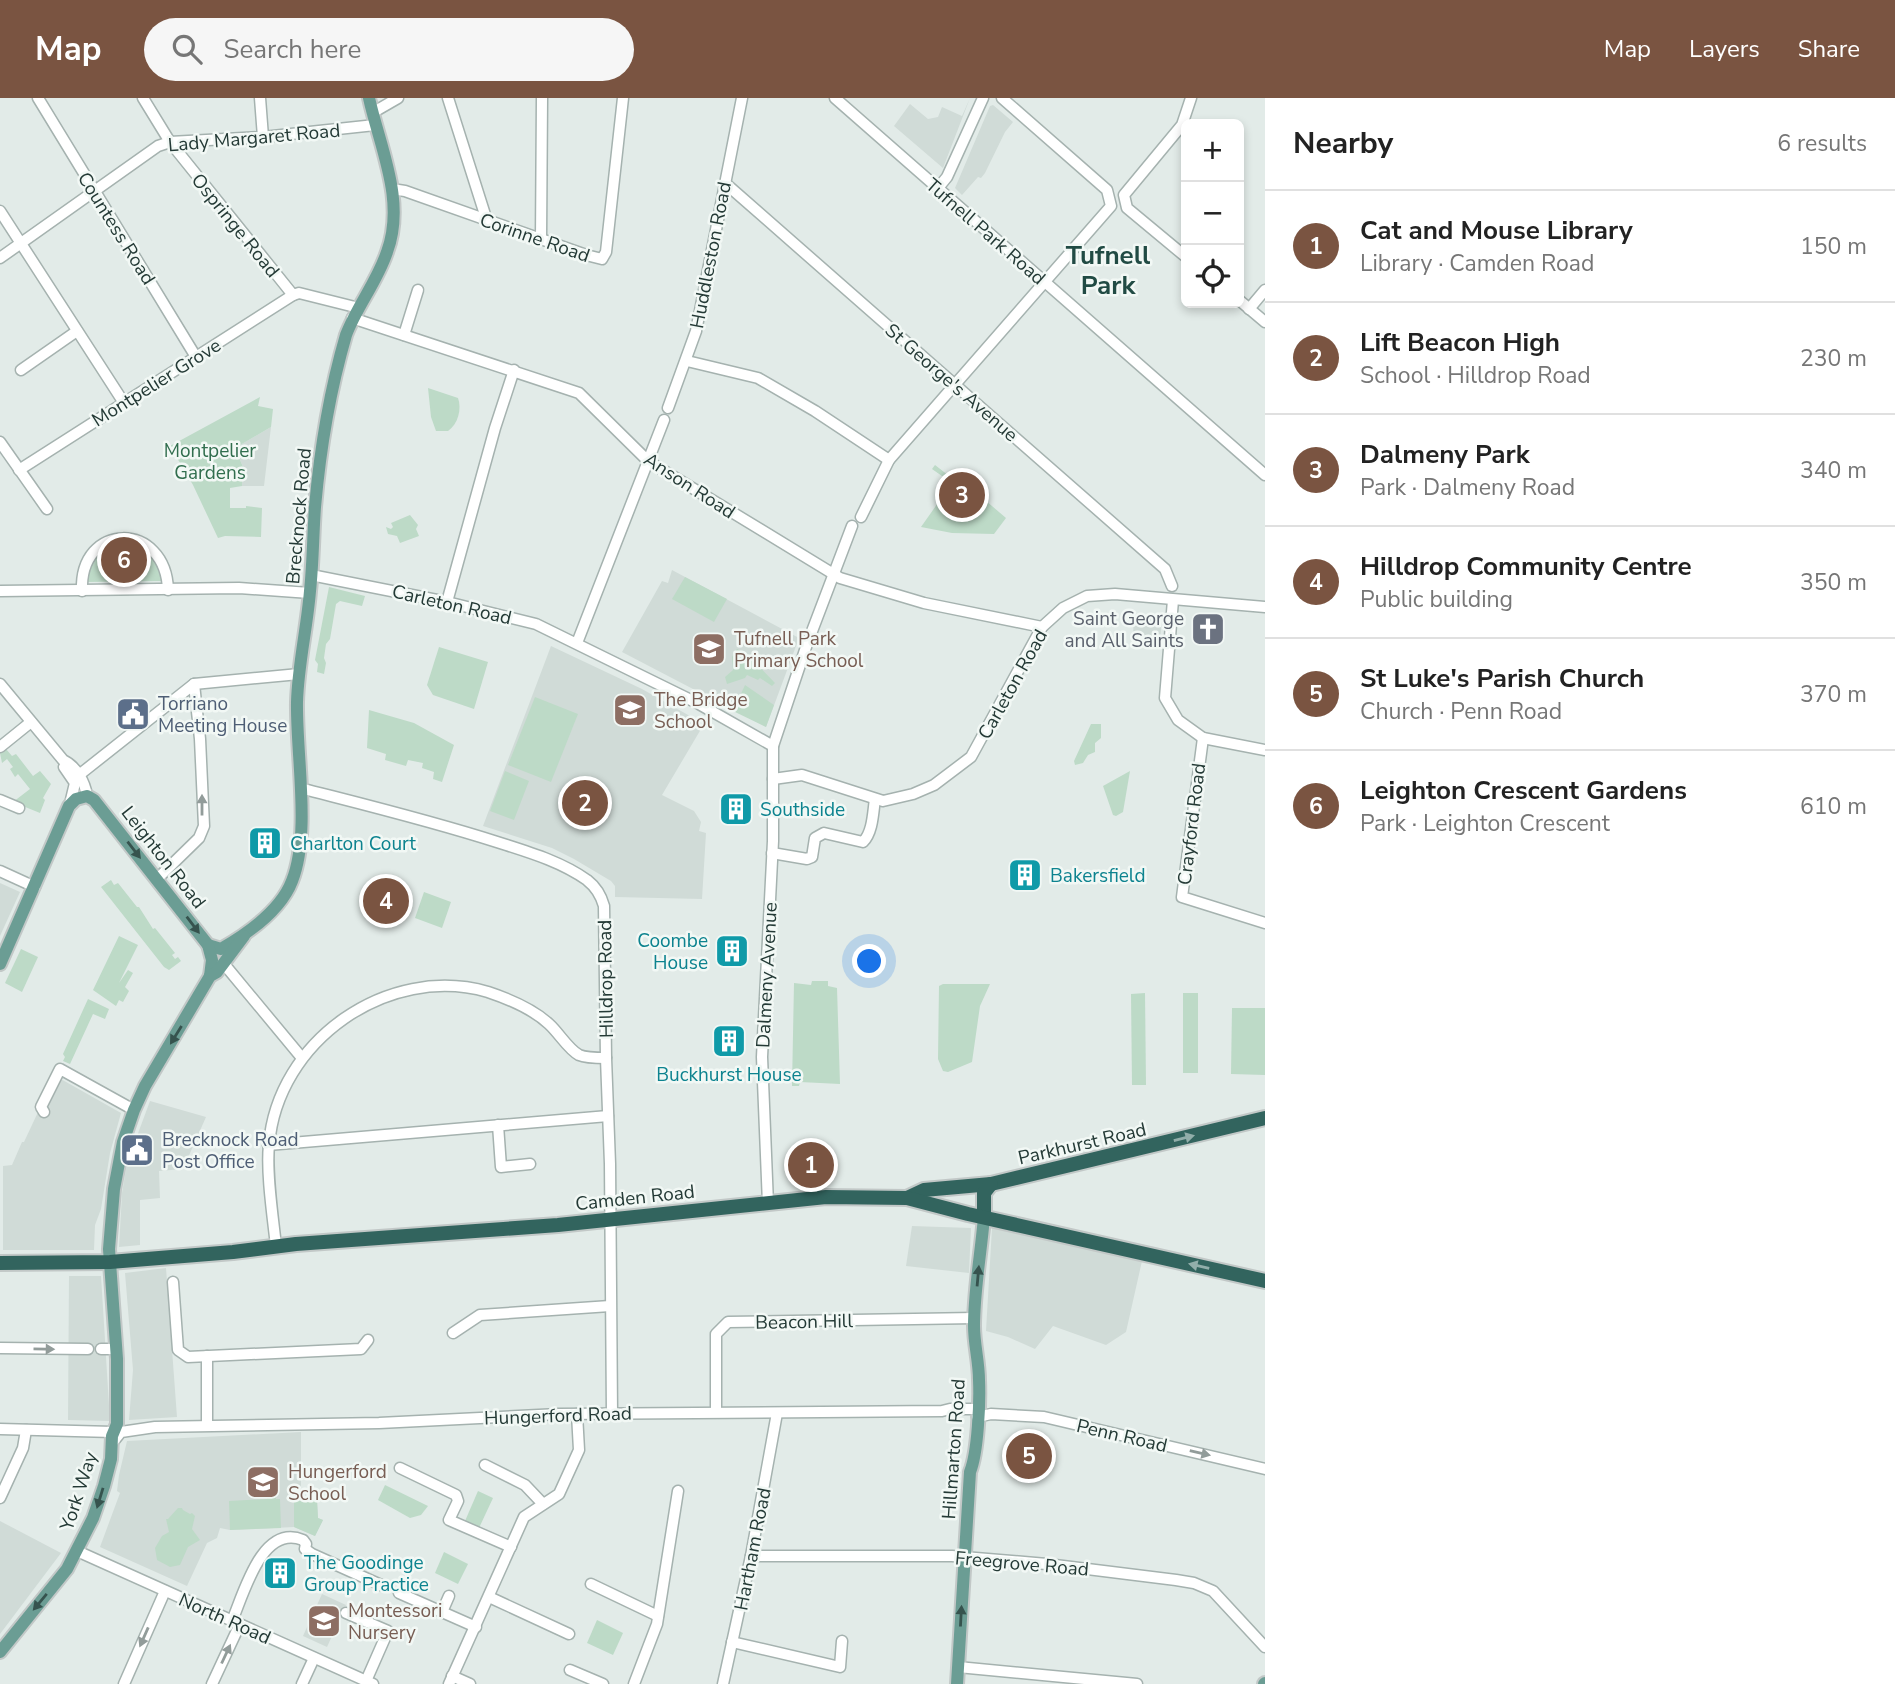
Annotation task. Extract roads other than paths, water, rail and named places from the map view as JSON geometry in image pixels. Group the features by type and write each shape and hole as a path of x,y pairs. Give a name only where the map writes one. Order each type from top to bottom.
{"highway":[{"name":"Parkhurst Road","path":"907,1198 924,1191 990,1184 1265,1118"},
{"path":"984,1217 984,1193 990,1184"},
{"name":"Camden Road","path":"0,1263 110,1262 515,1228 826,1197 907,1198 1265,1281"}],"main road":[{"name":"Brecknock Road","path":"208,945 221,949 246,933 279,902 293,879 301,843 297,712 299,674 310,593 317,491 324,441 340,358 356,313 374,281 393,236 395,220 392,189 369,98"},
{"path":"0,964 69,806 82,796 87,796"},
{"name":"Leighton Road","path":"87,796 94,800 208,945"},
{"name":"Brecknock Road","path":"110,1262 114,1189 123,1143 134,1110 158,1063 211,976 224,964 246,933"},
{"path":"208,945 212,955 211,976"},
{"name":"Hillmarton Road","path":"957,1684 970,1472 974,1462 977,1413 979,1378 975,1318 984,1217"},
{"name":"York Way","path":"0,1651 55,1584 77,1551 93,1518 111,1459 116,1432 116,1349 110,1262"}],"street":[{"name":"Countess Road","path":"38,98 196,357"},
{"name":"Ospringe Road","path":"143,98 170,142 293,295 299,293 356,313"},
{"path":"260,98 263,137"},
{"name":"Lady Margaret Road","path":"0,258 158,146 170,142 263,137 374,119 398,98"},
{"path":"448,98 487,221"},
{"path":"541,239 542,98"},
{"name":"Corinne Road","path":"392,189 405,191 597,259 605,256 623,98"},
{"name":"Huddleston Road","path":"668,408 687,361 706,284 742,98"},
{"name":"Tufnell Park Road","path":"835,98 1265,474"},
{"path":"938,188 947,177 982,98"},
{"path":"861,517 890,460 1108,210 1111,201 1107,191 1002,98"},
{"path":"1181,253 1127,208 1124,200 1125,191 1182,125 1191,98"},
{"name":"St George's Avenue","path":"725,183 1165,569 1172,586"},
{"path":"0,211 124,403"},
{"path":"404,335 418,290"},
{"path":"1250,309 1265,290"},
{"name":"Montpelier Grove","path":"19,470 293,295"},
{"path":"1244,304 1265,321"},
{"name":"Anson Road","path":"356,313 404,335 579,393 648,461 833,574 924,603 1042,626"},
{"path":"21,370 77,331"},
{"path":"687,361 758,378 890,460"},
{"path":"447,602 495,428 514,370"},
{"path":"577,643 664,420"},
{"path":"0,442 47,509"},
{"name":"Dalmeny Avenue","path":"768,1204 762,1056 772,853 773,746 852,526"},
{"path":"82,591 83,569 93,551 109,541 126,538 143,542 157,554 166,571 168,590"},
{"name":"Carleton Road","path":"311,575 447,602 536,624 698,704 773,746"},
{"path":"0,591 239,588 310,593"},
{"name":"Carleton Road","path":"773,779 802,775 883,801 913,794 934,785 971,757 1042,626 1063,608 1087,596 1115,594 1265,607"},
{"name":"Crayford Road","path":"1173,600 1166,698 1178,720 1203,738 1182,897 1265,923"},
{"path":"79,775 194,684 299,674"},
{"name":"Leighton Road","path":"0,684 63,760 79,775 85,784 87,796"},
{"path":"157,879 199,838 204,826 200,739 194,684"},
{"path":"0,747 31,722"},
{"path":"1203,738 1265,750"},
{"name":"Leighton Road","path":"63,760 63,766 75,783 69,806"},
{"name":"Hilldrop Road","path":"299,788 459,830 523,850 569,869 595,887 601,896 604,906 610,1164 612,1413"},
{"path":"772,853 807,859 812,857 815,838 824,833 863,842 870,829 875,799"},
{"path":"0,800 19,807"},
{"path":"0,871 35,887"},
{"path":"224,964 302,1058"},
{"path":"276,1246 268,1145 277,1104 302,1058 334,1024 365,1005 400,991 444,986 488,992 526,1009 548,1023 579,1055 606,1058"},
{"path":"44,1112 41,1107 60,1069 134,1110"},
{"path":"268,1145 608,1116"},
{"path":"498,1125 501,1167 530,1164"},
{"path":"173,1282 178,1350 188,1357 361,1349 368,1340"},
{"path":"453,1333 480,1315 610,1306"},
{"name":"Beacon Hill","path":"716,1412 716,1334 728,1322 975,1318"},
{"path":"0,1348 88,1349"},
{"path":"101,1349 116,1349"},
{"path":"207,1356 207,1426"},
{"name":"Hungerford Road","path":"0,1429 116,1432 134,1424 139,1428 379,1423 578,1413 942,1412 950,1409 977,1413"},
{"path":"470,1684 450,1680 524,1517 559,1494 579,1450 578,1413"},
{"name":"Hartham Road","path":"723,1684 751,1556 777,1413"},
{"name":"Penn Road","path":"977,1413 1044,1417 1265,1469"},
{"path":"0,1498 23,1448 26,1430"},
{"path":"485,1465 525,1485 543,1504"},
{"path":"400,1468 456,1495 458,1501 449,1520 511,1547"},
{"path":"634,1684 658,1616 678,1491"},
{"path":"212,1684 261,1556 280,1539 292,1537 303,1540 305,1549 381,1585"},
{"name":"North Road","path":"77,1551 314,1658 344,1677 370,1683"},
{"name":"Freegrove Road","path":"751,1556 965,1557 1060,1565 1195,1583 1219,1595 1265,1647"},
{"path":"591,1584 658,1616"},
{"path":"124,1684 165,1591"},
{"path":"399,1593 476,1627"},
{"path":"442,1612 449,1596"},
{"path":"489,1597 569,1634"},
{"path":"346,1613 388,1631 370,1683"},
{"path":"732,1642 840,1667 842,1641"},
{"path":"303,1684 314,1658"},
{"path":"958,1667 1137,1684"},
{"path":"570,1670 603,1684"}],"place":[{"name":"Dalmeny Park","path":"962,495"},
{"name":"Leighton Crescent Gardens","path":"124,560"},
{"name":"Saint George and All Saints","path":"1208,629"},
{"name":"Tufnell Park Primary School","path":"709,649"},
{"name":"The Bridge School","path":"630,710"},
{"name":"Torriano Meeting House","path":"133,714"},
{"name":"Lift Beacon High","path":"585,803"},
{"name":"Southside","path":"736,809"},
{"name":"Charlton Court","path":"265,843"},
{"name":"Bakersfield","path":"1025,875"},
{"name":"Hilldrop Community Centre","path":"386,901"},
{"name":"Coombe House","path":"732,951"},
{"name":"Buckhurst House","path":"729,1041"},
{"name":"Brecknock Road Post Office","path":"137,1150"},
{"name":"Cat and Mouse Library","path":"811,1165"},
{"name":"St Luke's Parish Church","path":"1029,1456"},
{"name":"Hungerford School","path":"263,1482"},
{"name":"The Goodinge Group Practice","path":"280,1573"},
{"name":"Montessori Nursery","path":"324,1621"}],"district":[{"name":"Tufnell Park","path":"1108,270"}],"park label":[{"name":"Montpelier Gardens","path":"210,461"}]}
